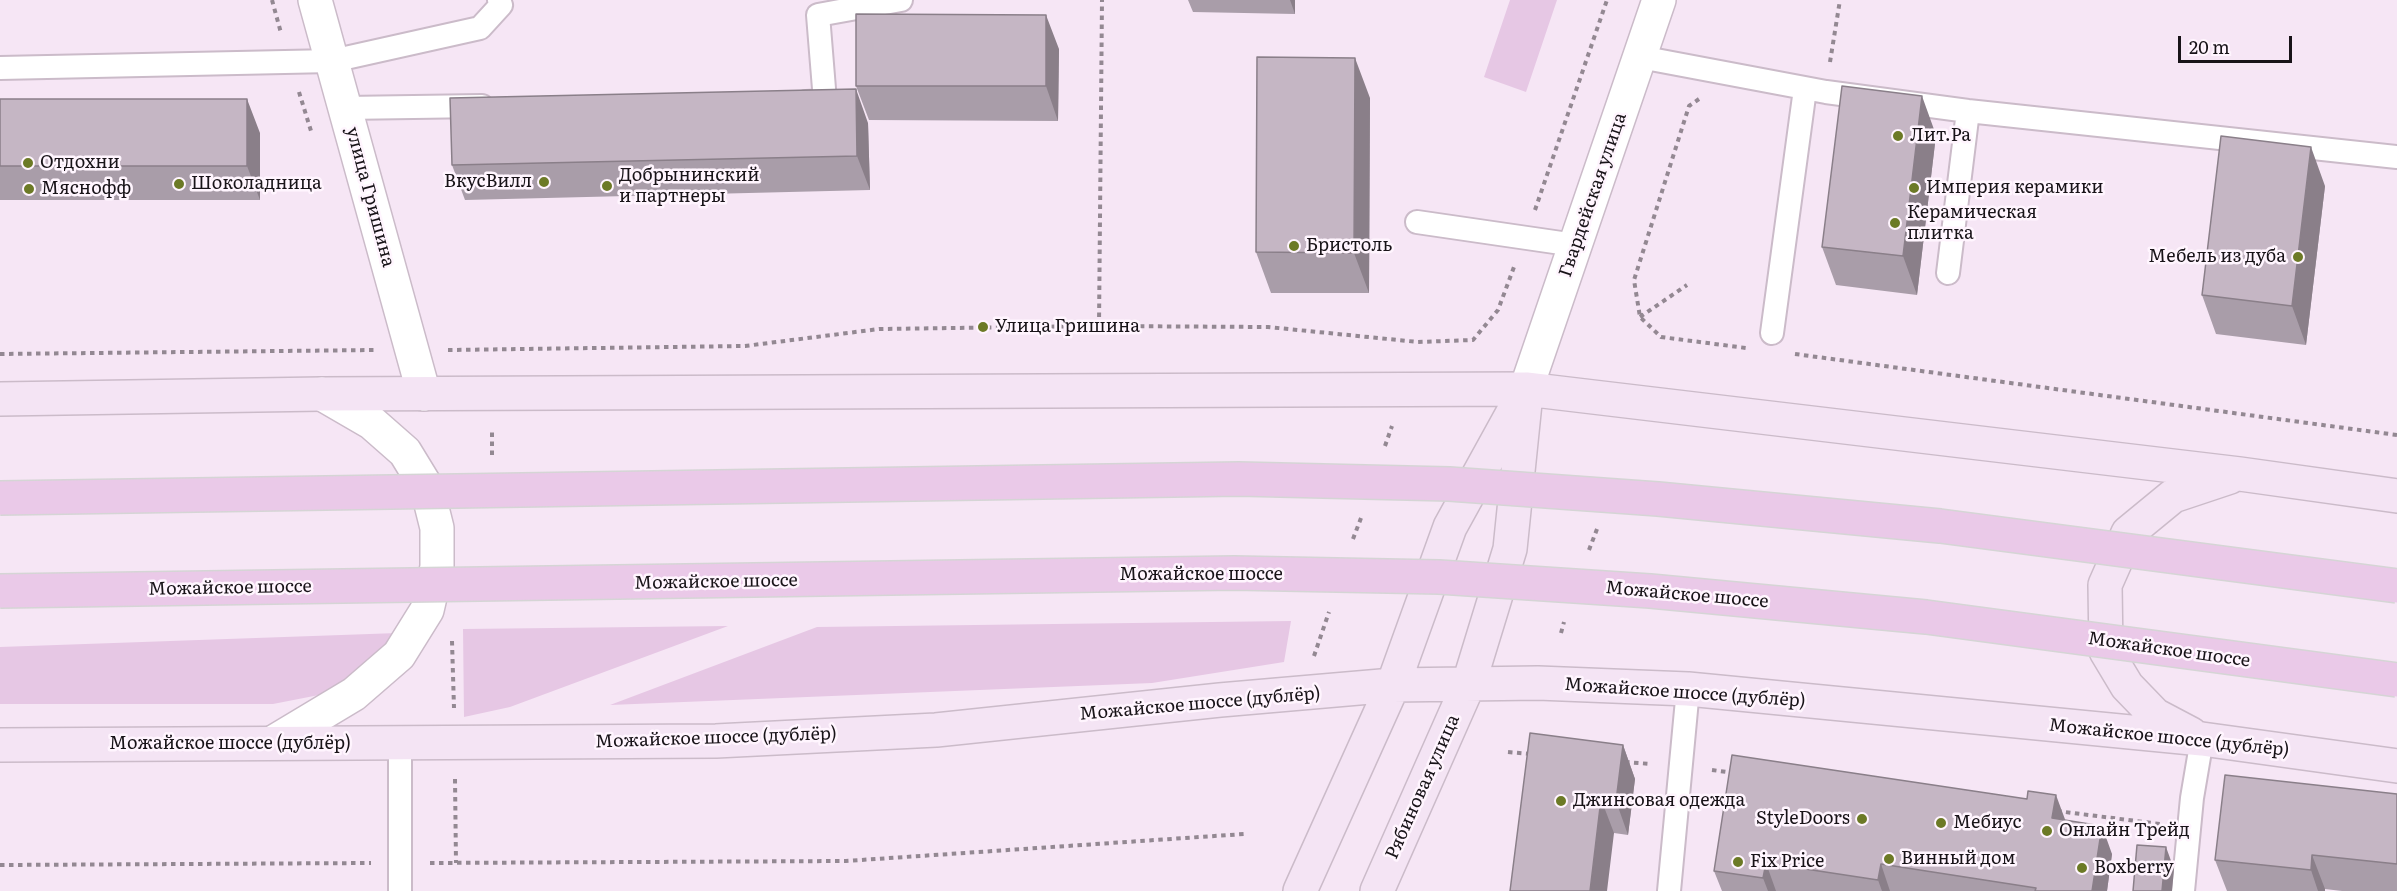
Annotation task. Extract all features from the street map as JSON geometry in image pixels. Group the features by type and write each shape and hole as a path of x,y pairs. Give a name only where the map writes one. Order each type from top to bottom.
{"main road":[{"path":"1300,891 1393,685 1450,527 1526,389"},
{"path":"0,399 322,394 1526,389 2240,474 2397,496"},
{"name":"Рябиновая улица","path":"1377,891 1469,683 1510,549 1526,389"},
{"path":"2202,739 2156,715 2127,686 2106,651 2106,585 2128,533 2173,496 2240,474"},
{"path":"0,498 1239,479 1449,484 1658,499 1940,526 2397,586"},
{"name":"Можайское шоссе","path":"0,591 1234,573 1438,577 1650,591 1926,617 2397,680"},
{"name":"Можайское шоссе (дублёр)","path":"0,745 716,741 936,730 1220,700 1393,685 1469,683 1688,689 2202,739 2397,766"}],"street":[{"name":"улица Гришина","path":"315,0 424,394"},
{"name":"Гвардейская улица","path":"1526,389 1659,0"},
{"path":"274,742 354,694 399,655 427,610 437,567 437,528 428,488 405,452 372,423 322,394"}],"lane":[{"path":"0,68 332,61 480,28 501,5 499,0"},
{"path":"789,102 825,101 818,15 901,0"},
{"path":"1640,57 1816,91 1968,111 2397,157"},
{"path":"1772,333 1816,91"},
{"path":"345,108 501,106"},
{"path":"1948,273 1968,111"},
{"path":"1417,222 1575,245"},
{"path":"1669,891 1688,689"},
{"path":"2182,891 2192,798 2202,739"},
{"path":"400,743 400,891"}],"path":[{"path":"1099,326 1102,0"},
{"path":"0,354 493,351 746,346 879,329 1099,326 1268,327 1418,342 1473,340 1498,310 1607,0"},
{"path":"1816,91 1840,0"},
{"path":"1709,94 1689,106 1634,280 1640,317 1661,337 1756,349"},
{"path":"1640,317 1687,285"},
{"path":"1792,354 2397,435"},
{"path":"1508,752 1542,754"},
{"path":"1623,762 1739,774"},
{"path":"2055,811 2160,824 2192,798"},
{"path":"0,865 846,861 1244,834"}],"shaded area":[{"path":"1510,0 1557,0 1526,92 1484,77"},
{"path":"1291,621 1284,662 1152,683 610,705 817,627"},
{"path":"728,626 510,707 464,717 463,629"},
{"path":"398,633 359,672 319,695 273,704 0,704 0,647"}],"building":[{"path":"856,14 1046,15 1046,86 856,86"},
{"path":"1257,57 1355,58 1354,253 1256,252"},
{"path":"1842,86 1922,96 1903,256 1822,247"},
{"path":"856,89 857,156 452,165 450,98"},
{"path":"0,99 247,99 247,166 0,166"},
{"path":"2221,136 2311,147 2292,306 2202,295"},
{"path":"1530,733 1623,745 1616,801 1601,799 1590,891 1510,891"},
{"path":"1732,755 2027,799 2028,791 2056,795 2052,818 2102,826 2092,891 2035,891 2036,888 1881,864 1878,880 1766,863 1763,878 1714,871"},
{"path":"2225,775 2397,794 2397,864 2312,855 2311,870 2215,860"},
{"path":"2137,845 2166,847 2162,891 2133,891"}],"place":[{"name":"Лит.Ра","path":"1898,136"},
{"name":"Отдохни","path":"28,163"},
{"name":"ВкусВилл","path":"544,182"},
{"name":"Шоколадница","path":"179,184"},
{"name":"Добрынинский и партнеры","path":"607,186"},
{"name":"Империя керамики","path":"1914,188"},
{"name":"Мяснофф","path":"29,189"},
{"name":"Керамическая плитка","path":"1895,223"},
{"name":"Бристоль","path":"1294,246"},
{"name":"Мебель из дуба","path":"2298,257"},
{"name":"Улица Гришина","path":"983,327"},
{"name":"Джинсовая одежда","path":"1561,801"},
{"name":"StyleDoors","path":"1862,819"},
{"name":"Мебиус","path":"1941,823"},
{"name":"Онлайн Трейд","path":"2047,831"},
{"name":"Винный дом","path":"1889,859"},
{"name":"Fix Price","path":"1738,862"},
{"name":"Boxberry","path":"2082,868"}]}
